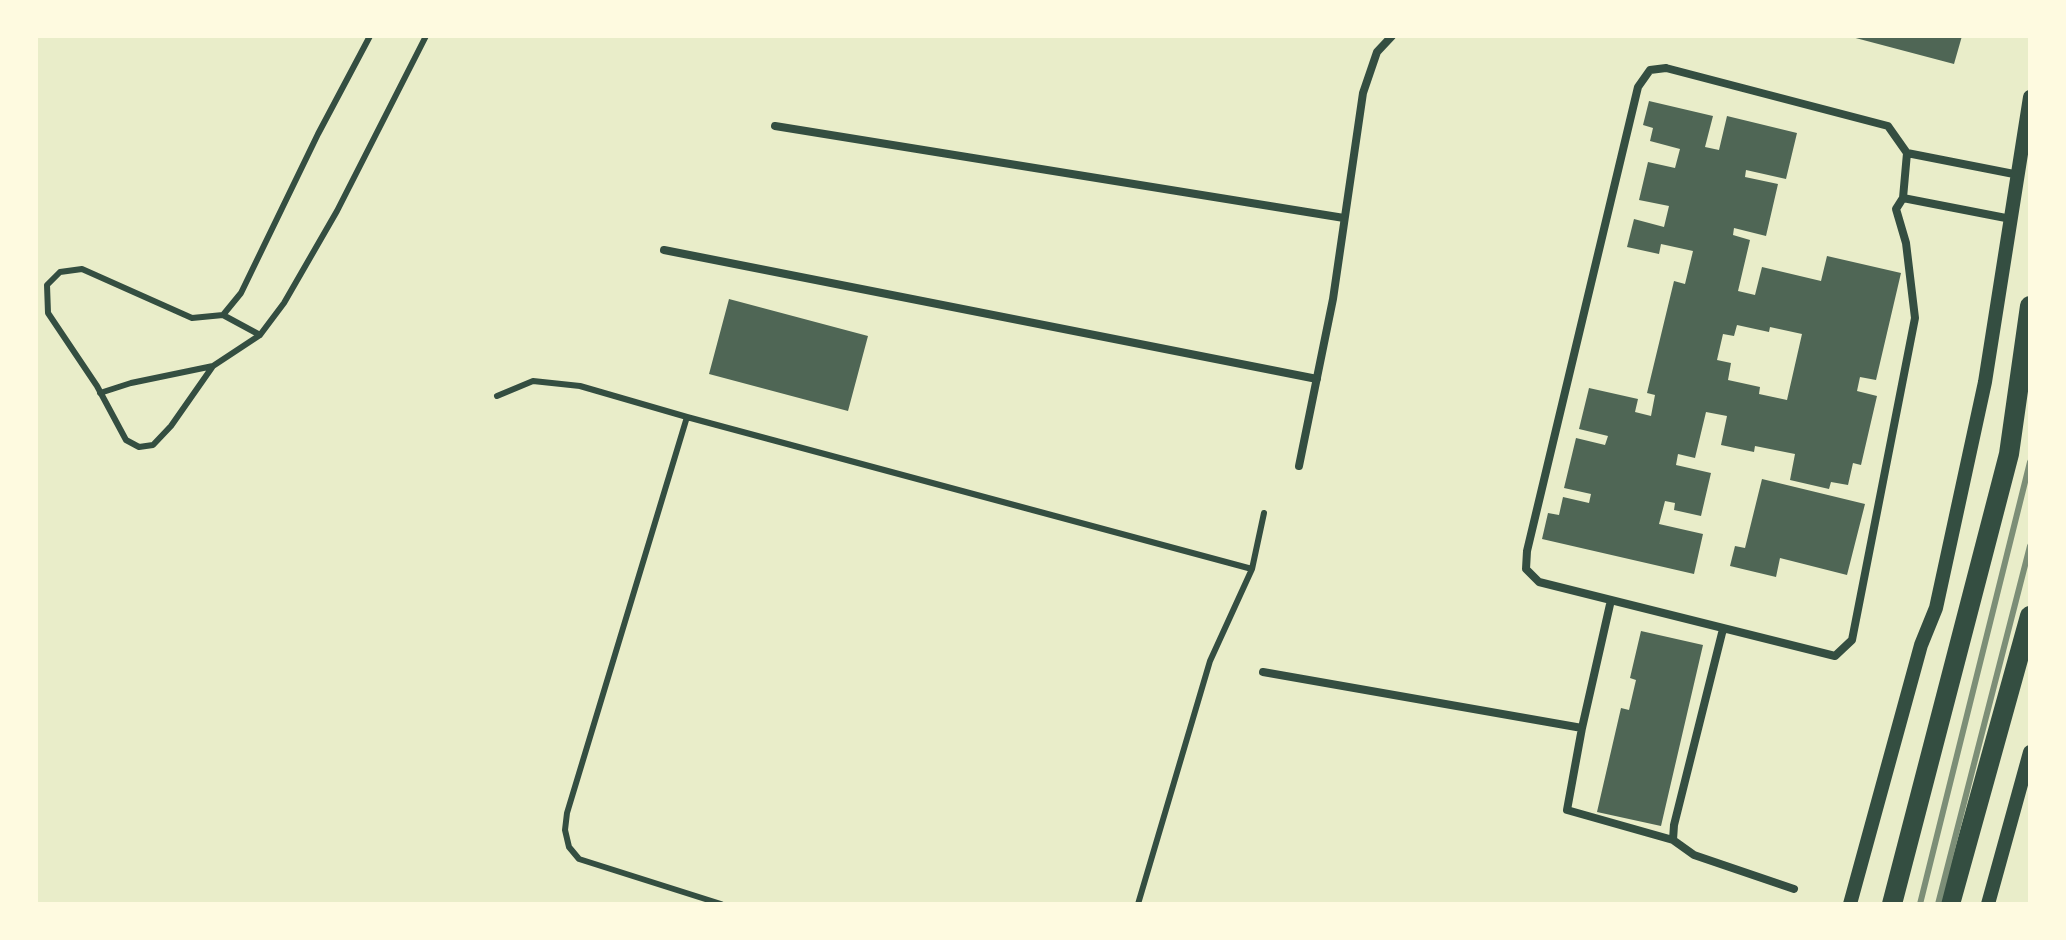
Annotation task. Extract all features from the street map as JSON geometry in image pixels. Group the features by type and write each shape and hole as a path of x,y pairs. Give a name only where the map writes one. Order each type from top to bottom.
{"main road":[{"path":"1892,904 2009,454 2030,306"},
{"path":"1950,904 2030,616"}],"street":[{"path":"1299,466 1333,299 1363,93 1377,52 1392,36"},
{"path":"1666,68 1888,126 1907,153 1903,198 1896,209 1906,243 1915,318 1852,640 1835,656 1539,582 1526,569 1527,551 1638,87 1650,70 1666,68"},
{"path":"1850,904 1921,645 1936,608 1985,382 2030,97"},
{"path":"775,126 1344,218"},
{"path":"1907,153 2019,175"},
{"path":"1903,198 2011,219"},
{"path":"664,250 1317,379"},
{"path":"1611,600 1567,810 1673,840 1694,855 1794,889"},
{"path":"1673,840 1674,825 1723,629"},
{"path":"1263,672 1582,728"},
{"path":"1988,904 2029,756"}],"lane":[{"path":"223,315 241,293 318,134 370,36"},
{"path":"260,335 223,315 192,318 82,269 60,272 47,285 48,313 100,393 126,440 139,447 153,445 171,426 213,366 260,335 284,303 337,211 426,36"},
{"path":"36,295 47,296"},
{"path":"100,393 131,383 213,366"},
{"path":"497,396 533,381 580,386 1252,569"},
{"path":"687,417 567,813 565,830 569,847 579,859 721,904"},
{"path":"1138,904 1210,661 1252,569 1264,513"}],"building":[{"path":"1848,36 1962,36 1954,64"},
{"path":"1649,101 1713,116 1705,147 1719,150 1727,116 1797,133 1786,179 1746,170 1745,177 1778,184 1766,236 1734,228 1733,235 1750,240 1738,291 1755,295 1762,267 1821,281 1827,256 1901,273 1876,380 1860,377 1857,391 1877,396 1861,465 1853,463 1848,485 1831,482 1829,489 1790,480 1795,454 1755,446 1754,452 1721,445 1727,416 1706,412 1695,458 1678,454 1676,465 1711,473 1701,516 1674,510 1675,503 1665,501 1659,524 1703,534 1694,574 1542,539 1548,513 1559,515 1563,497 1589,503 1591,494 1564,488 1576,438 1605,445 1608,436 1579,429 1589,388 1638,399 1635,412 1651,416 1655,395 1647,393 1674,281 1685,284 1693,251 1661,244 1659,254 1627,247 1634,219 1664,227 1669,206 1639,200 1648,162 1675,168 1680,149 1650,141 1653,128 1643,125","holes":["1737,325 1769,332 1770,327 1802,334 1787,400 1759,394 1760,387 1728,380 1731,363 1717,360 1723,334 1734,336"]},
{"path":"729,299 868,336 848,411 709,374"},
{"path":"1762,479 1865,504 1847,575 1780,558 1776,577 1730,566 1735,546 1745,548"},
{"path":"1641,631 1703,645 1661,826 1597,812 1621,708 1629,710 1636,680 1630,678"}],"railway":[{"path":"1920,904 2030,462"},
{"path":"1938,904 2030,546"}]}
